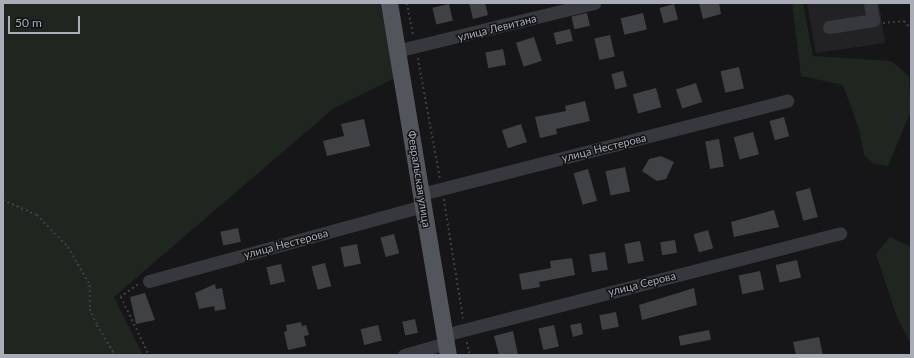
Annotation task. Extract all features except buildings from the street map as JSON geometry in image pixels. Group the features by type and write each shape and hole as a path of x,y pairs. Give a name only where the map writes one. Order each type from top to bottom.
{"main road":[{"name":"Февральская улица","path":"390,3 400,50 422,200 446,344"}],"street":[{"name":"улица Левитана","path":"400,50 594,3"},
{"path":"829,27 873,20 870,3"},
{"name":"улица Нестерова","path":"149,281 422,200 787,101"},
{"name":"улица Серова","path":"404,355 840,234"}],"path":[{"path":"873,20 877,24 904,21 911,29"},
{"path":"3,200 37,215 68,247 90,286 90,309 97,325 115,355"},
{"path":"149,281 134,286 121,297 149,355"}],"shaded area":[{"path":"3,3 380,3 395,78 334,108 114,297 143,355 3,355"},
{"path":"792,3 803,3 813,56 891,61 909,76 911,111 888,166 874,164 864,155 859,129 843,85 801,76"},
{"path":"807,3 879,3 885,43 816,53"},
{"path":"890,237 911,247 911,345 897,317 876,254"}]}
